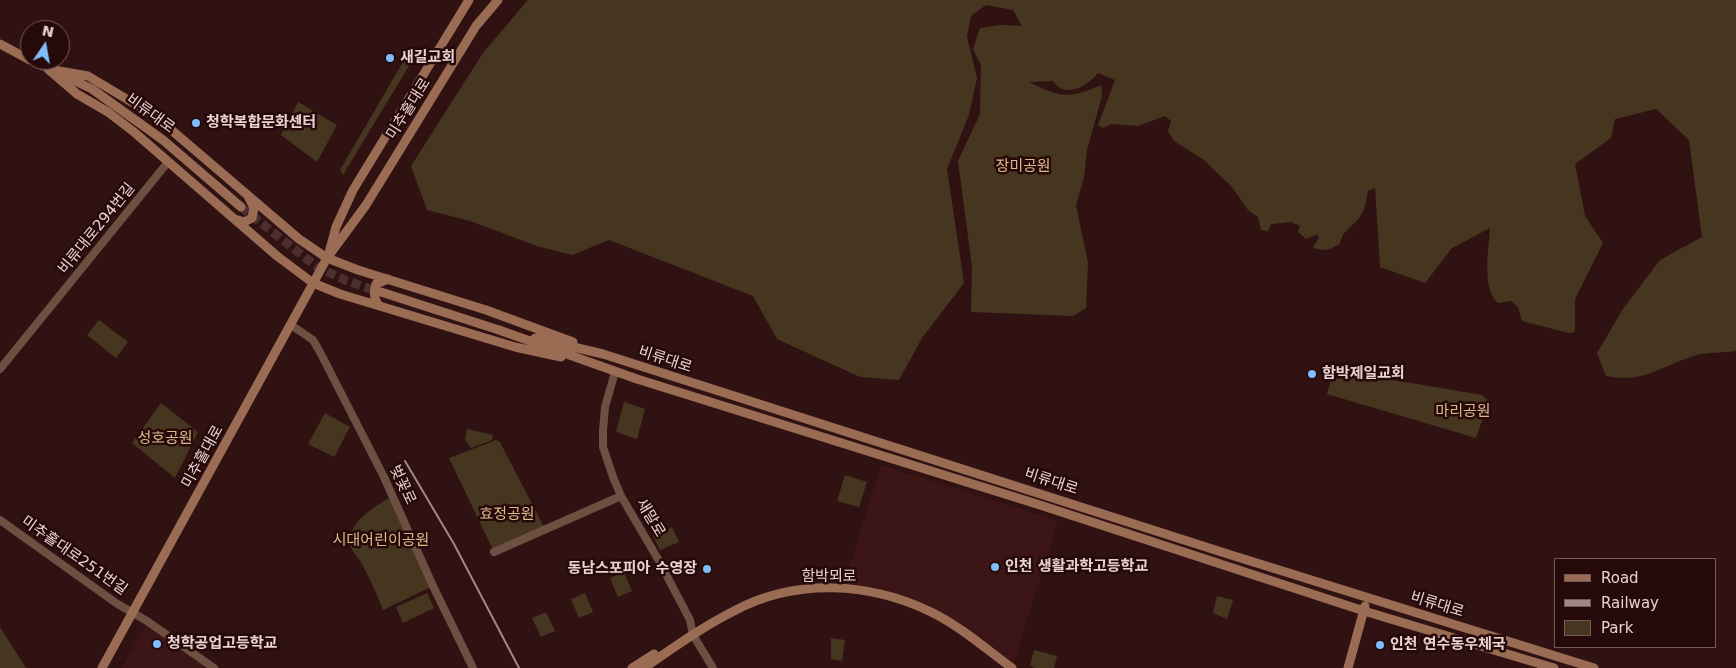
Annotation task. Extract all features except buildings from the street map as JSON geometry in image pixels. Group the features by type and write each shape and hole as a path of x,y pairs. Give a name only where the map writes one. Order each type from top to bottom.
{"main road":[{"name":"미추홀대로","path":"327,258 336,227 353,190 469,0"},
{"name":"미추홀대로","path":"102,668 327,258 366,205 476,26 498,0"},
{"name":"비류대로","path":"0,44 20,55"},
{"path":"49,70 77,94 108,112 134,132 278,256 313,283 340,294 515,347 596,366"},
{"name":"비류대로","path":"50,70 92,90 163,140 241,207"},
{"path":"54,70 88,76 127,97 155,116 299,239 327,258 486,310 603,354"},
{"path":"235,218 244,222 252,218 254,214 246,193"},
{"path":"379,306 374,290 376,284 388,279"},
{"name":"비류대로","path":"380,292 498,330 614,372 1040,505 1364,611 1554,668"},
{"name":"비류대로","path":"498,330 603,354 1368,598 1594,668"},
{"name":"함박뫼로","path":"644,668 734,610 783,592 810,588 861,590 906,601 933,613 1012,668"},
{"path":"1348,668 1368,598"},
{"path":"632,668 679,639 693,635"},
{"path":"655,668 685,648 693,635"}],"street":[{"name":"비류대로294번길","path":"0,369 168,162"},
{"name":"벚꽃로","path":"291,325 313,340 321,354 383,475 433,586 473,668"},
{"name":"새말로","path":"614,372 605,408 603,447 621,496 658,559 690,620 693,635 712,668"},
{"path":"494,552 621,496"},
{"name":"미추홀대로251번길","path":"0,520 133,614 214,668"}],"shaded area":[{"path":"881,465 1058,521 1012,668 933,613 906,601 843,588"},
{"name":"청학공업고등학교","path":"147,621 214,668 122,668"}],"green space":[{"name":"장미공원","path":"528,0 1736,0 1736,351 1697,355 1643,376 1632,378 1606,376 1597,353 1623,309 1660,260 1702,237 1689,140 1656,109 1615,119 1611,138 1575,164 1585,216 1603,243 1575,299 1575,328 1574,332 1569,333 1522,321 1518,307 1511,301 1498,303 1489,288 1487,268 1490,228 1452,248 1425,283 1380,267 1375,188 1368,191 1363,212 1343,235 1340,244 1330,249 1320,250 1313,247 1319,238 1317,234 1306,239 1298,232 1300,226 1291,222 1271,224 1268,231 1261,230 1258,217 1248,210 1232,187 1204,160 1174,141 1168,131 1171,121 1165,116 1138,126 1111,124 1103,128 1098,125 1115,80 1098,73 1088,83 1070,90 1058,86 1053,81 1029,82 1057,94 1065,95 1081,93 1101,85 1102,96 1087,150 1084,177 1076,205 1088,263 1086,308 1073,316 971,312 972,267 958,161 980,114 981,65 973,49 980,28 1001,25 1022,26 1013,10 986,5 971,16 967,37 977,78 969,115 947,169 964,283 922,338 899,380 860,377 777,339 753,296 609,240 572,255 537,246 470,221 427,210 411,166 483,53"},
{"path":"410,50 416,53 415,56 343,175 340,170"},
{"path":"298,102 337,125 317,162 281,135"},
{"path":"99,320 128,342 116,358 87,335"},
{"name":"마리공원","path":"1334,370 1482,395 1489,401 1476,438 1327,394"},
{"path":"624,402 645,409 637,439 616,432"},
{"name":"성호공원","path":"161,403 198,432 175,478 132,443"},
{"path":"325,413 350,427 334,457 308,444"},
{"path":"467,429 493,435 492,440 471,448 465,440"},
{"name":"효정공원","path":"496,440 500,442 545,529 494,552 449,458"},
{"path":"845,475 867,482 859,507 837,501"},
{"name":"시대어린이공원","path":"392,496 433,586 383,610 361,562 351,547 350,538 352,530 363,516"},
{"path":"672,527 679,542 660,550 653,536"},
{"path":"624,572 632,591 618,597 610,578"},
{"path":"427,593 434,608 403,623 396,607"},
{"path":"585,593 593,612 579,618 571,599"},
{"path":"1217,596 1233,600 1227,619 1213,613"},
{"path":"546,612 555,631 541,637 532,618"},
{"path":"0,627 26,668 0,668"},
{"path":"831,638 845,640 842,661 831,659"},
{"path":"1034,650 1057,656 1054,668 1034,668 1030,665"}],"tunnel":[{"path":"241,207 317,267 347,281 380,292"}],"railway":[{"path":"405,461 454,544 519,668"}],"place":[{"name":"새길교회","path":"390,58"},
{"name":"청학복합문화센터","path":"196,123"},
{"name":"함박제일교회","path":"1312,374"},
{"name":"인천 생활과학고등학교","path":"995,567"},
{"name":"동남스포피아 수영장","path":"707,569"},
{"name":"청학공업고등학교","path":"157,644"},
{"name":"인천 연수동우체국","path":"1380,645"}]}
